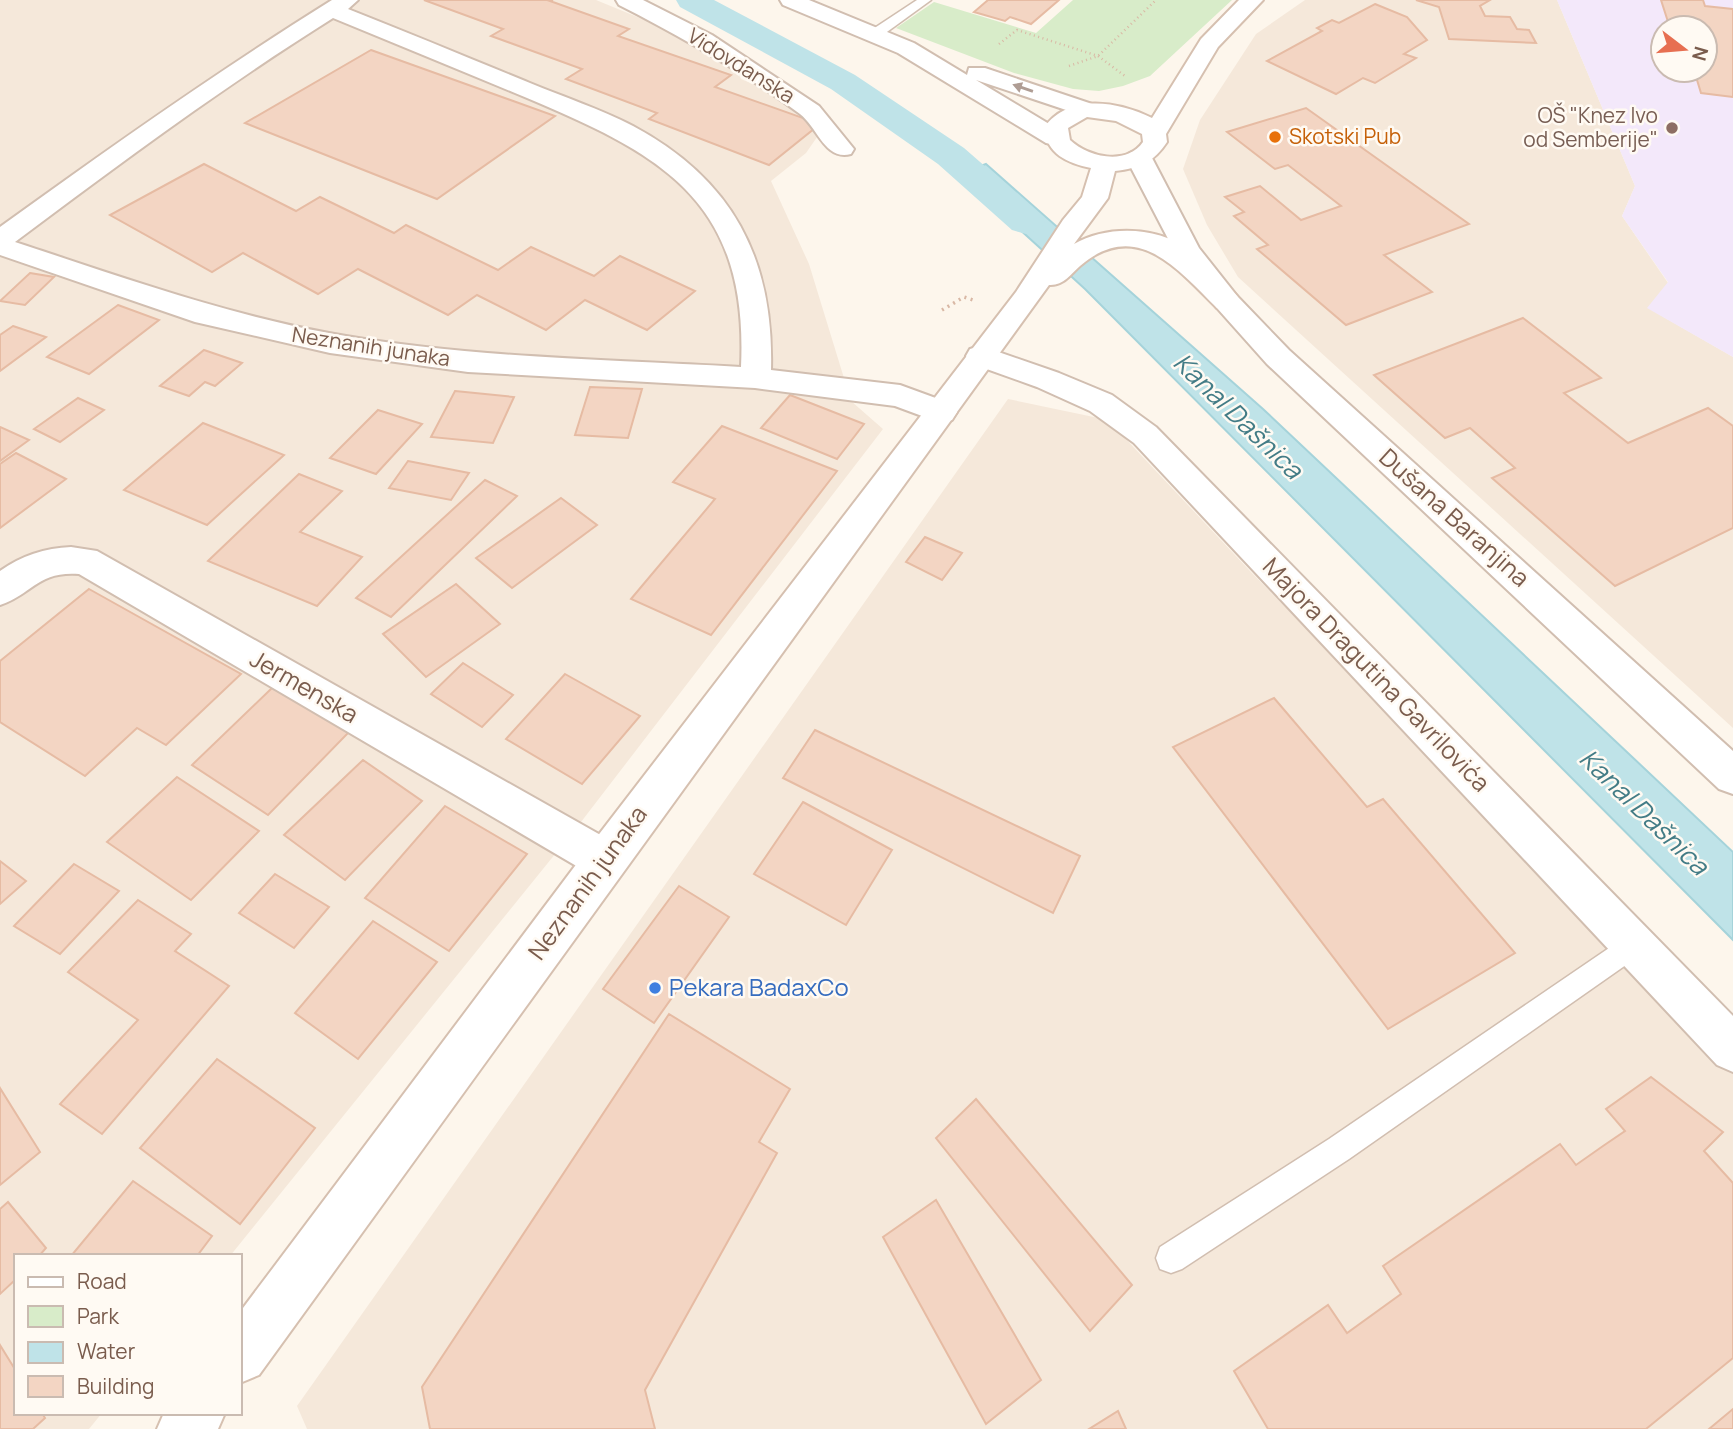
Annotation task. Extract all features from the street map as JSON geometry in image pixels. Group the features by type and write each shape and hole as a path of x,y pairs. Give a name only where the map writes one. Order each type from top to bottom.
{"street":[{"name":"Vidovdanska","path":"627,0 704,40 811,111 842,149"},
{"path":"791,0 906,48 1096,110 1136,118 1148,126 1153,136 1153,144 1119,161 1096,198 1083,235"},
{"path":"1153,136 1216,35 1252,0"},
{"path":"0,240 142,135 246,63 339,5 639,140 676,168 707,199 731,234 748,272 757,345 755,378"},
{"path":"906,48 1063,146 1119,161"},
{"path":"1083,235 1076,188 1056,128 1061,120 1145,92 1200,60"},
{"name":"Dušana Baranjina","path":"1119,161 1142,206 1187,250 1227,302 1297,375 1733,776"},
{"path":"1083,235 1158,243 1179,255 1227,302"},
{"name":"Neznanih junaka","path":"242,1353 981,356 1026,298 1074,256 1083,235"},
{"name":"Neznanih junaka","path":"0,246 205,315 330,343 468,362 755,378 900,396 941,412"},
{"name":"Majora Dragutina Gavrilovića","path":"981,356 1101,403 1145,435 1733,1049"},
{"name":"Jermenska","path":"0,591 25,571 44,563 62,559 85,561 605,860"}],"lane":[{"path":"875,34 926,0"},
{"path":"1171,1258 1339,1149 1633,944"}],"path":[{"path":"1061,72 1071,65 1098,56 1156,0"},
{"path":"997,46 1017,30 1098,56 1145,92"}],"shaded area":[{"path":"0,0 596,0 669,30 734,66 741,79 831,117 806,153 771,181 809,264 851,401 883,429 581,822 232,1254 14,1254 14,1415 100,1415 89,1429 0,1429"},
{"path":"1305,0 1557,0 1635,186 1622,216 1668,283 1648,308 1733,357 1733,728 1238,277 1207,225 1183,169 1200,120 1256,34"},
{"name":"OŠ \"Knez Ivo od Semberije\"","path":"1557,0 1733,0 1733,357 1647,308 1668,282 1622,216 1635,186"},
{"path":"1008,399 1108,420 1250,571 1733,1064 1733,1429 307,1429 297,1406"}],"green space":[{"path":"1073,0 1232,0 1150,76 1099,91 1073,89 1014,73 896,28 934,2 1036,33"}],"water":[{"path":"986,164 1263,409 1733,852 1733,940 1085,289 959,174"}],"building":[{"path":"424,0 553,0 550,1 629,29 618,36 731,75 715,87 820,124 769,165 649,119 657,113 566,79 582,69 491,36 503,29"},
{"path":"988,0 1059,0 1031,24 1010,17 1005,21 974,12"},
{"path":"1416,0 1490,0 1480,6 1485,16 1510,17 1517,29 1529,30 1536,43 1449,39 1439,7"},
{"path":"1661,0 1703,0 1705,6 1733,9 1733,97 1701,93 1698,84 1719,84 1719,14 1666,14"},
{"path":"1375,4 1407,17 1427,40 1404,54 1416,58 1375,83 1363,78 1336,94 1267,61 1322,31 1317,28 1332,20 1339,23"},
{"path":"371,50 555,116 437,199 245,123"},
{"path":"1306,108 1469,224 1384,255 1432,292 1346,325 1257,249 1268,245 1234,216 1244,212 1225,197 1260,186 1301,220 1341,206 1288,165 1275,169 1227,132"},
{"path":"204,164 296,211 320,197 394,233 406,225 498,270 531,247 594,276 620,256 695,291 647,330 585,300 546,330 477,295 448,315 358,269 318,294 243,253 212,272 110,215"},
{"path":"30,273 54,277 25,305 0,301"},
{"path":"118,305 159,320 89,374 47,357"},
{"path":"1523,318 1601,378 1564,393 1628,443 1708,408 1733,426 1733,528 1615,586 1492,478 1515,468 1470,428 1445,438 1374,375"},
{"path":"13,326 46,337 0,371 0,335"},
{"path":"204,350 242,363 215,386 205,382 189,396 160,386"},
{"path":"590,387 642,389 628,438 575,435"},
{"path":"455,391 514,397 493,443 431,437"},
{"path":"790,395 864,424 837,459 761,428"},
{"path":"78,398 104,410 60,442 34,429"},
{"path":"378,410 422,424 376,474 330,458"},
{"path":"203,423 284,455 207,525 124,490"},
{"path":"722,426 837,471 711,635 631,599 715,499 673,482"},
{"path":"0,427 29,440 0,461"},
{"path":"16,453 66,479 0,528 0,464"},
{"path":"408,461 469,473 451,500 389,488"},
{"path":"299,474 342,491 300,532 362,557 317,606 208,561"},
{"path":"485,480 517,496 391,617 356,598"},
{"path":"561,498 597,525 512,588 476,558"},
{"path":"925,537 962,553 942,580 906,562"},
{"path":"456,584 500,624 426,677 383,634"},
{"path":"89,589 241,674 166,745 137,728 85,776 0,722 0,661"},
{"path":"463,663 513,695 482,727 431,694"},
{"path":"565,674 640,716 582,784 506,739"},
{"path":"273,687 349,732 268,815 192,765"},
{"path":"1274,698 1367,807 1383,799 1515,953 1388,1029 1173,747"},
{"path":"815,730 1080,856 1053,913 783,778"},
{"path":"363,760 422,801 345,880 284,835"},
{"path":"177,777 259,831 191,900 107,842"},
{"path":"803,802 892,850 846,925 754,874"},
{"path":"445,806 527,854 449,951 365,898"},
{"path":"0,861 26,881 0,904"},
{"path":"74,864 119,891 60,954 14,926"},
{"path":"275,874 329,907 294,948 239,913"},
{"path":"679,886 729,917 654,1023 603,989"},
{"path":"138,900 191,934 175,951 229,986 102,1134 60,1104 138,1020 68,972"},
{"path":"373,921 437,962 358,1059 295,1013"},
{"path":"669,1014 790,1089 759,1142 777,1153 645,1390 655,1429 430,1429 422,1387"},
{"path":"217,1059 315,1128 240,1224 140,1148"},
{"path":"1651,1077 1723,1132 1704,1151 1733,1183 1733,1358 1646,1429 1268,1429 1234,1371 1328,1305 1347,1333 1401,1294 1383,1266 1560,1144 1576,1165 1625,1131 1606,1109"},
{"path":"0,1088 40,1152 0,1185"},
{"path":"976,1099 1132,1285 1090,1331 936,1138"},
{"path":"133,1181 212,1236 198,1254 73,1254"},
{"path":"936,1200 1041,1380 986,1424 883,1237"},
{"path":"8,1202 46,1248 41,1254 14,1254 14,1281 0,1294 0,1209"},
{"path":"0,1345 14,1368 14,1415 43,1415 45,1418 33,1429 0,1429"},
{"path":"1733,1409 1733,1429 1709,1429"},
{"path":"1118,1411 1126,1429 1089,1429"}],"waterway":[{"name":"Kanal Dašnica","path":"691,0 843,82 951,156 1026,222"}],"place":[{"name":"OŠ \"Knez Ivo od Semberije\"","path":"1672,128"},
{"name":"Skotski Pub","path":"1275,137"},
{"name":"Pekara BadaxCo","path":"655,988"}]}
